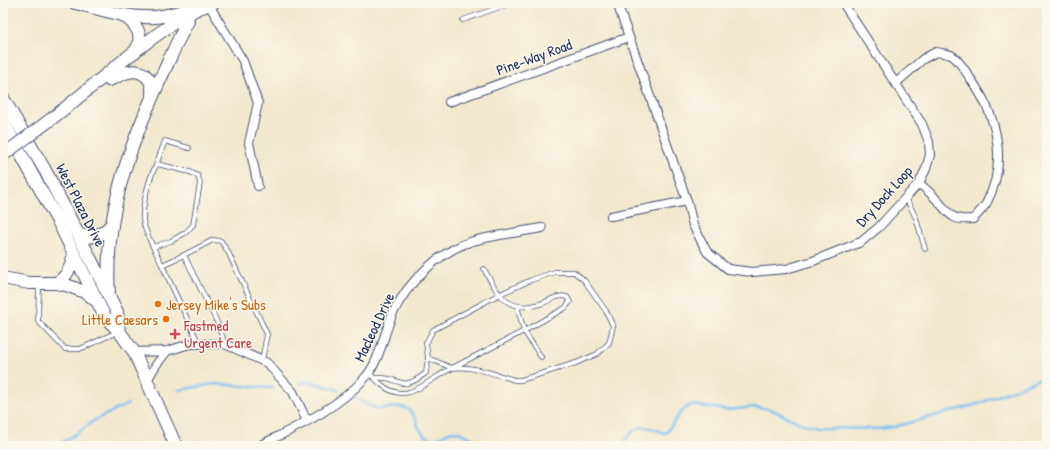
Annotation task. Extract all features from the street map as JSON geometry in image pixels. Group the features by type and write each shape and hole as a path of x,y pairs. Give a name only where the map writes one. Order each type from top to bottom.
{"main road":[{"path":"75,3 123,14 156,17 195,10 211,4"},
{"path":"109,80 211,4"},
{"path":"3,155 87,92 105,74 195,10"},
{"path":"123,14 133,22 140,36 139,45 135,52"},
{"path":"109,295 112,224 125,165 152,94 188,21"},
{"path":"87,92 109,80 132,71 140,72 151,81 153,88 152,94"},
{"name":"West Plaza Drive","path":"3,98 46,172 109,295 117,312 119,331"},
{"name":"West Plaza Drive","path":"3,122 74,254 105,317 119,331 134,352 146,382 176,446"},
{"path":"78,234 90,237 98,236 112,224"},
{"path":"56,283 66,275 74,254"},
{"path":"3,278 39,284 56,283 81,290 98,302"}],"street":[{"name":"Dry Dock Loop","path":"617,3 687,201 693,225 707,252 728,269 752,272 786,269 860,242 879,227 918,183 926,169 930,155 929,142 922,124 843,3"},
{"path":"211,4 243,61 258,103 249,143 258,186"},
{"name":"Pine-Way Road","path":"449,102 629,37"},
{"path":"896,83 923,59 936,52 952,56 981,93 991,115 997,139 998,162 994,186 986,204 973,219 960,220 947,213 935,198 918,183"},
{"path":"611,216 687,201"},
{"name":"Macleod Drive","path":"261,446 307,421 349,394 368,373 377,359 393,313 407,290 426,270 447,254 472,242 542,228"},
{"path":"134,352 167,351 190,344 225,344 267,363 293,392 307,421"},
{"path":"146,382 156,365 167,351"}],"lane":[{"path":"463,20 511,3"},
{"path":"189,148 165,140 151,174 143,216 144,225 153,247 199,344"},
{"path":"153,247 171,241 185,233 193,225 200,183 198,176 190,172 156,165"},
{"path":"905,198 916,218 925,249"},
{"path":"162,265 213,240 221,241 228,252 267,334 262,360"},
{"path":"184,255 217,322 225,344"},
{"path":"368,373 377,378 382,385 397,392 412,392 452,368 565,308 570,302 567,297 560,295 540,304 517,306 506,302 498,295 484,269"},
{"path":"377,378 385,377 406,384 415,381 426,373 428,358 426,343 433,330 498,295 531,280 555,272 574,272 584,280 606,311 613,326 609,343 597,354 576,363 521,380 515,380 474,369 452,368 428,358"},
{"path":"39,284 38,321 65,349 80,349 119,331"},
{"path":"517,306 524,331 541,357"}],"waterway":[{"path":"623,446 631,434 641,427 666,433 681,412 690,405 727,410 755,407 770,409 800,423 817,428 877,429 894,427 978,404 1047,376"},
{"path":"299,383 312,382 338,390"},
{"path":"179,390 214,384 273,388"},
{"path":"356,398 379,409 396,407 404,407 408,409 412,412 422,432 429,438 436,439 451,431 454,431 487,446"},
{"path":"56,446 95,420 128,404"}],"place":[{"name":"Jersey Mike's Subs","path":"158,304"},
{"name":"Little Caesars","path":"166,319"},
{"name":"Fastmed Urgent Care","path":"175,334"}]}
